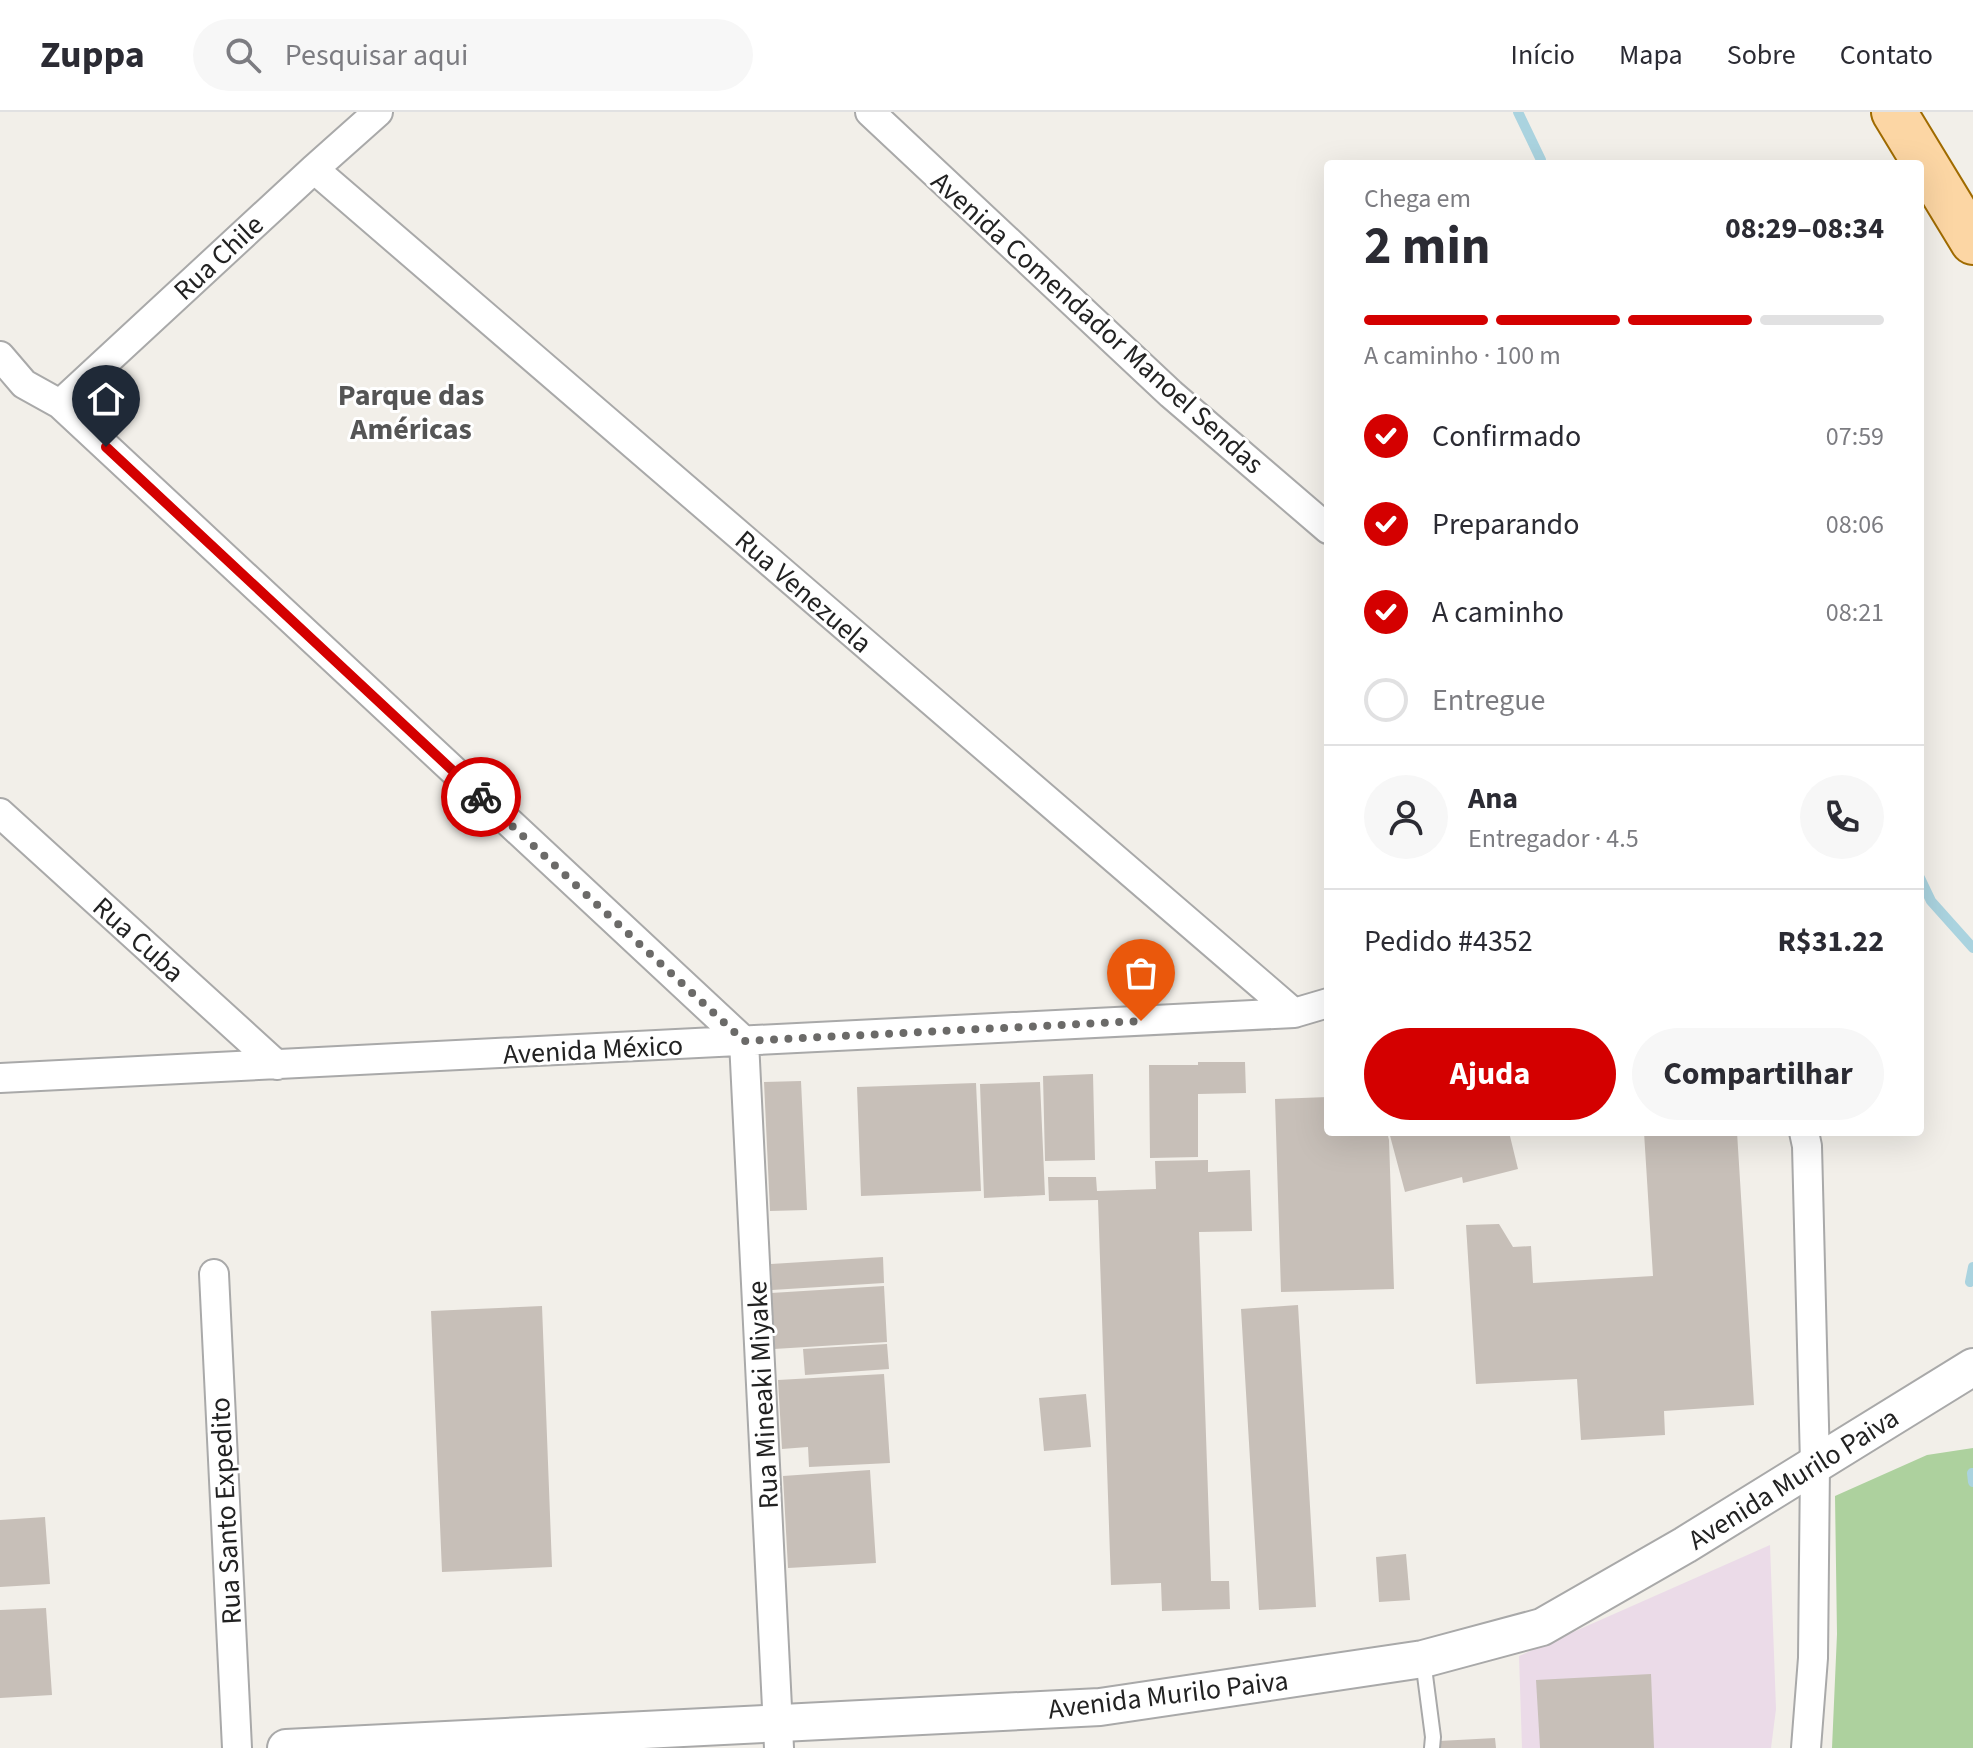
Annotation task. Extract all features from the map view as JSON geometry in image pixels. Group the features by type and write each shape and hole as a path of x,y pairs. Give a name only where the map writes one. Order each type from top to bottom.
{"main road":[{"path":"1894,112 1923,160"},
{"path":"1924,161 1973,242"}],"street":[{"name":"Rua Chile","path":"60,404 378,112"},
{"name":"Avenida Comendador Manoel Sendas","path":"870,112 1171,394 1324,526"},
{"name":"Rua Venezuela","path":"314,169 1294,1013"},
{"path":"0,356 24,384 60,404 744,1041"},
{"name":"Rua Cuba","path":"0,813 277,1065"},
{"name":"Avenida México","path":"0,1078 1294,1013 1324,1004"},
{"name":"Rua Mineaki Miyake","path":"744,1041 779,1736"},
{"path":"1805,1136 1815,1464 1813,1658 1806,1748"},
{"name":"Rua Santo Expedito","path":"214,1274 237,1748"},
{"name":"Avenida Murilo Paiva","path":"305,1748 779,1736 1100,1707 1423,1659 1542,1627 1685,1545 1973,1367"}],"lane":[{"path":"1423,1659 1432,1748"}],"shaded area":[{"path":"1770,1545 1776,1709 1771,1748 1522,1748 1519,1656"}],"green space":[{"path":"1973,1448 1973,1748 1832,1748 1837,1634 1835,1496 1927,1455"}],"building":[{"path":"1198,1062 1245,1062 1246,1093 1198,1094 1198,1157 1150,1158 1149,1065 1198,1065"},
{"path":"1093,1074 1095,1160 1045,1161 1043,1076"},
{"path":"801,1081 807,1210 770,1211 764,1082"},
{"path":"1040,1082 1045,1195 984,1198 980,1084"},
{"path":"976,1083 981,1191 861,1196 857,1087"},
{"path":"1324,1097 1324,1136 1388,1136 1394,1289 1281,1292 1275,1099"},
{"path":"1390,1136 1510,1136 1518,1169 1463,1183 1462,1177 1405,1192"},
{"path":"1644,1136 1737,1136 1754,1405 1664,1411 1665,1435 1581,1440 1577,1379 1476,1384 1466,1225 1499,1224 1513,1247 1531,1246 1533,1283 1653,1276"},
{"path":"1208,1160 1208,1172 1250,1170 1252,1231 1199,1232 1211,1581 1229,1581 1230,1609 1162,1611 1161,1583 1111,1585 1098,1200 1049,1201 1048,1177 1096,1177 1097,1191 1156,1189 1155,1161"},
{"path":"883,1257 884,1283 772,1290 771,1264"},
{"path":"884,1286 887,1342 774,1349 771,1293"},
{"path":"1298,1305 1316,1607 1259,1610 1241,1309"},
{"path":"542,1306 552,1567 442,1572 431,1311"},
{"path":"887,1344 889,1369 805,1375 803,1349"},
{"path":"884,1374 890,1463 809,1467 808,1447 782,1449 778,1380"},
{"path":"1086,1394 1091,1447 1044,1451 1039,1398"},
{"path":"870,1470 876,1563 788,1568 783,1476"},
{"path":"45,1517 50,1584 0,1587 0,1520"},
{"path":"1406,1554 1410,1600 1379,1602 1376,1557"},
{"path":"46,1608 52,1695 0,1698 0,1610"},
{"path":"1651,1674 1654,1748 1540,1748 1536,1680"},
{"path":"1495,1738 1496,1748 1439,1748 1439,1741"}],"waterway":[{"path":"1518,112 1541,160"},
{"path":"1924,886 1931,901 1973,948"},
{"path":"1970,1282 1973,1267"},
{"path":"1972,1473 1973,1482"}],"way so far":[{"path":"481,797 744,1041 1141,1021"}],"district":[{"name":"Parque das Américas","path":"411,412"}],"route":[{"path":"106,447 481,797"}]}
